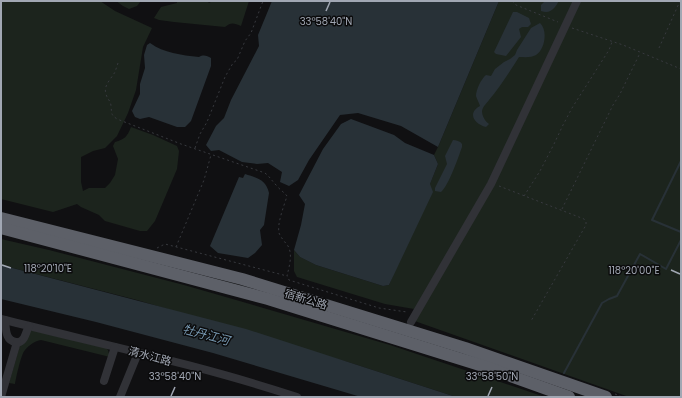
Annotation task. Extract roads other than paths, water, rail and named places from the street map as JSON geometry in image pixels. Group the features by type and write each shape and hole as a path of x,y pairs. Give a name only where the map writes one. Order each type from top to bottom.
{"highway":[{"name":"宿新公路","path":"1,218 242,279 465,348 606,397"},
{"name":"宿新公路","path":"1,228 268,300 483,366 569,397"}],"street":[{"path":"411,322 491,184 577,1"},
{"path":"3,320 7,334 14,342 20,342 24,338 29,326"},
{"name":"清水江路","path":"3,320 194,367 298,397"},
{"path":"1,380 14,342"},
{"path":"1,397 14,342"},
{"path":"104,381 115,347"},
{"path":"120,397 138,353"}],"water":[{"path":"272,1 499,1 438,147 401,126 358,113 340,115 309,160 298,180 289,186 280,182 282,172 268,163 257,164 242,162 219,150 211,151 206,145 216,126 224,118 231,100 259,46 258,35"},
{"path":"545,1 559,1 550,11 544,12 541,11 541,5"},
{"path":"513,12 517,12 529,18 531,24 528,27 522,27 519,29 521,37 506,56 496,54 494,52"},
{"path":"540,23 545,35 542,49 534,56 519,57 485,105 482,113 483,117 489,124 486,127 482,126 475,121 473,115 476,109 480,106 476,96 481,82 486,75 491,76 495,69 515,55 531,28"},
{"path":"150,43 173,53 199,57 205,56 211,58 211,66 191,121 185,127 177,127 149,117 140,119 135,117 132,111 140,94 140,84 145,68 144,55 147,45"},
{"path":"351,119 394,135 405,143 434,155 438,164 430,184 433,192 389,285 383,286 316,265 300,257 294,250 305,204 299,195 323,149 341,124"},
{"path":"453,140 460,142 462,147 444,189 441,192 435,191 435,188 447,164 445,156"},
{"path":"245,174 257,178 263,182 268,188 269,193 264,225 260,230 262,245 248,258 218,253 210,246 239,177 243,178"},
{"name":"牡丹江河","path":"1,265 246,329 456,397 361,397 213,353 1,299"}],"waterway":[{"path":"681,161 652,220 681,232"},
{"path":"564,373 602,303 617,296 640,254 666,269 681,240"}]}
